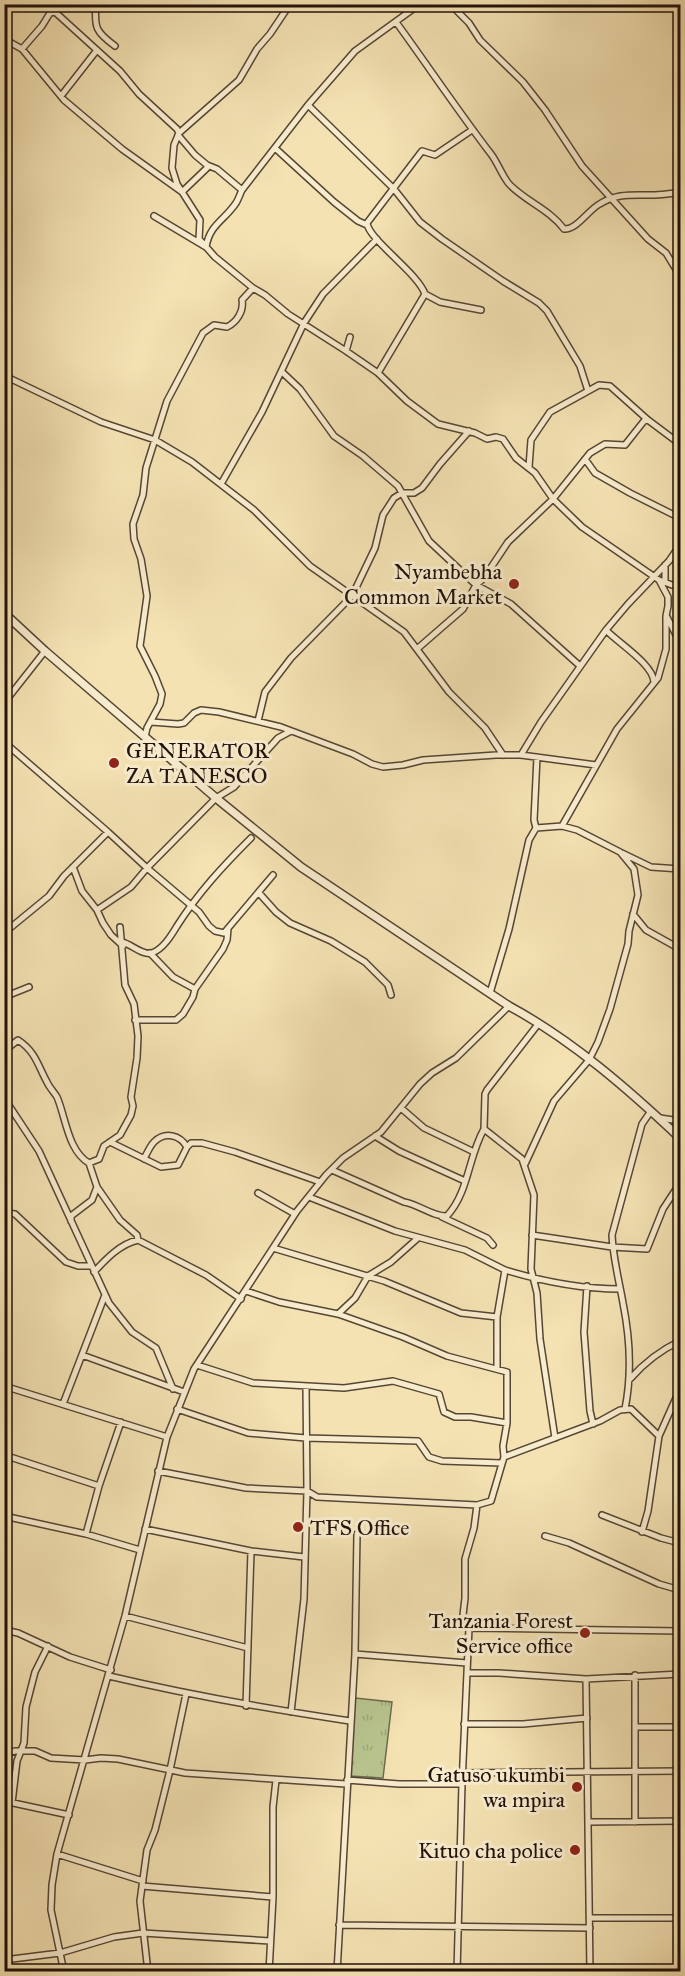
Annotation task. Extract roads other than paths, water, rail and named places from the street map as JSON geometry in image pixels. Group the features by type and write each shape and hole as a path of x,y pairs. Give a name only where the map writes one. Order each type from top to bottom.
{"street":[{"path":"96,4 97,30 105,40 115,46"},
{"path":"290,4 239,80 178,134 174,145 172,168 182,192 200,220 199,239 253,288 378,373 406,401 438,424 469,431 487,439 496,437 503,439 516,458 535,473 553,499 582,528 659,579 672,585 681,584"},
{"path":"206,247 208,236 216,223 236,204 242,190 308,105 355,51 420,4"},
{"path":"450,4 469,23 480,40 523,82 582,166 648,239 666,253 681,276"},
{"path":"22,49 52,12 120,71 195,155 207,165 217,169 242,190"},
{"path":"396,22 501,168 509,184 545,210 564,229 570,228 596,206 611,197 626,194 681,193"},
{"path":"4,39 22,49 61,96 122,149 182,192"},
{"path":"61,96 97,50"},
{"path":"308,105 394,189 420,222 441,239 521,291 547,311 580,366 588,390"},
{"path":"366,225 422,151 435,155 472,130"},
{"path":"275,148 334,202 366,225 423,288 425,294 440,302 482,310"},
{"path":"182,192 207,168 207,165"},
{"path":"154,216 206,247"},
{"path":"221,484 262,412 304,324 323,294 377,239"},
{"path":"145,737 160,704 162,694 140,646 147,596 133,529 143,495 147,468 167,401 203,333 214,325 227,327 232,325 242,311 242,300 253,288"},
{"path":"378,373 425,294"},
{"path":"346,351 350,337"},
{"path":"282,372 300,389 334,436 363,456 398,486 429,542 476,585 511,604 580,666"},
{"path":"4,374 101,422 155,440 192,462 221,484 254,510 310,566 333,585 404,632 449,692 485,728 503,754"},
{"path":"529,467 531,440 550,412 598,385 610,386 648,420 681,444"},
{"path":"417,649 463,609 476,585 484,578 508,542 553,499 590,453 605,444 625,445 644,421 648,420"},
{"path":"258,721 265,692 291,658 352,596 375,548 383,515 394,498 402,494 414,493 422,488 469,431"},
{"path":"585,459 595,474 630,494 681,518"},
{"path":"521,755 541,722 606,630 659,579 664,565 681,545"},
{"path":"562,826 617,729 658,678 666,649 668,597 659,579 664,565"},
{"path":"4,613 216,798 301,867 508,1006 539,1023 624,1086 681,1138"},
{"path":"666,616 681,643"},
{"path":"606,630 643,664 652,674 654,682"},
{"path":"4,703 45,651"},
{"path":"151,722 184,723 194,713 201,710 258,721 291,731 353,754 372,764 383,766 404,765 423,760 503,754 597,765"},
{"path":"97,910 125,892 216,798 234,787 278,738 291,731"},
{"path":"4,742 199,912 215,930 224,933 273,875"},
{"path":"490,993 509,929 529,840 536,828 534,820 537,757"},
{"path":"536,828 562,826 577,830 651,867 681,869"},
{"path":"4,933 49,896 73,867 108,832"},
{"path":"150,953 170,938 190,905 224,864 251,838"},
{"path":"525,1164 556,1097 589,1060 610,1009 628,944 638,895 634,869 620,852"},
{"path":"73,867 82,891 97,910 102,923 111,935 122,944 150,953 173,977 195,989"},
{"path":"259,893 276,912 290,923 331,940 365,962 388,985 391,995"},
{"path":"633,914 646,930 681,949"},
{"path":"89,1163 99,1160 104,1146 120,1135 131,1115 133,1106 131,1096 138,1036 134,1004 125,985 120,927"},
{"path":"135,1020 176,1020 183,1014 194,998 195,989 223,949 228,929"},
{"path":"4,997 29,987"},
{"path":"64,1971 51,1910 51,1885 57,1854 126,1616 167,1437 184,1392 197,1365 295,1214 320,1182 343,1158 381,1132 420,1084 456,1058 508,1006"},
{"path":"441,1216 447,1216 460,1198 474,1152 484,1129 487,1090 539,1023"},
{"path":"4,1051 18,1040 39,1063 46,1082 56,1096 74,1146 89,1163 97,1187 120,1220 137,1235 138,1240"},
{"path":"4,1098 39,1151 109,1303 132,1332 156,1348 173,1389"},
{"path":"401,1108 424,1128 474,1152"},
{"path":"626,1409 630,1386 627,1329 612,1247 612,1234 640,1130 651,1111"},
{"path":"660,1118 681,1121"},
{"path":"484,1129 515,1152 525,1164 534,1194 531,1269 537,1293 540,1339 555,1438"},
{"path":"144,1159 155,1141 163,1136 179,1137 187,1147"},
{"path":"375,1136 399,1151 465,1181"},
{"path":"110,1142 161,1167 178,1165 187,1147 191,1143 196,1143 229,1150 320,1182"},
{"path":"332,1170 441,1216 487,1238 493,1245"},
{"path":"532,1235 612,1247 647,1249 663,1209 681,1183"},
{"path":"71,1223 71,1216 92,1200 97,1187"},
{"path":"258,1192 295,1214"},
{"path":"309,1197 395,1231 465,1250 505,1270 534,1279 620,1289"},
{"path":"4,1215 15,1215 66,1262 92,1269 130,1242 138,1240 206,1275 241,1299"},
{"path":"338,1314 355,1298 368,1276 391,1262 418,1238"},
{"path":"273,1248 395,1285 460,1313 497,1317"},
{"path":"497,1368 497,1317 505,1270"},
{"path":"587,1286 584,1332 593,1424"},
{"path":"158,1471 246,1488 307,1491 317,1497 477,1505 491,1501 503,1460 507,1423 507,1372 447,1356 403,1337 338,1314 279,1302 246,1291"},
{"path":"63,1404 105,1295"},
{"path":"629,1379 665,1348 681,1341"},
{"path":"82,1355 184,1392"},
{"path":"197,1365 253,1383 344,1388 393,1381 439,1394 444,1412 455,1417 471,1417 507,1423"},
{"path":"4,1386 167,1437"},
{"path":"291,1712 304,1599 307,1491 306,1386"},
{"path":"642,1532 648,1511 659,1436 681,1389"},
{"path":"177,1409 248,1433 306,1438 418,1441 429,1457 442,1461 503,1460 626,1409 631,1409 659,1436"},
{"path":"86,1534 99,1486 121,1422"},
{"path":"4,1455 99,1486"},
{"path":"456,1971 469,1628 463,1615 465,1559 470,1548 477,1505"},
{"path":"602,1515 642,1532 681,1543"},
{"path":"4,1516 86,1534 140,1550"},
{"path":"144,1530 251,1551 304,1557"},
{"path":"337,1971 355,1654 357,1534"},
{"path":"545,1536 569,1543 651,1581 681,1590"},
{"path":"246,1706 251,1551"},
{"path":"126,1616 248,1648"},
{"path":"469,1628 681,1631"},
{"path":"4,1630 18,1633 110,1673 186,1694 246,1706 350,1721"},
{"path":"12,1803 17,1761 24,1743 26,1707 35,1672 48,1646"},
{"path":"355,1654 467,1663"},
{"path":"467,1674 499,1673 586,1679 681,1674"},
{"path":"635,1675 635,1822"},
{"path":"586,1679 590,1971"},
{"path":"148,1971 140,1902 147,1850 155,1830 170,1770 186,1694"},
{"path":"464,1724 523,1724 587,1718"},
{"path":"635,1727 681,1727"},
{"path":"4,1754 35,1751 51,1758 85,1760 101,1758 185,1773 276,1779 462,1784"},
{"path":"462,1773 681,1771"},
{"path":"269,1971 273,1896 273,1807 276,1779"},
{"path":"4,1801 69,1815"},
{"path":"588,1822 681,1821"},
{"path":"57,1854 143,1884 273,1896"},
{"path":"590,1918 681,1918"},
{"path":"339,1925 590,1928"},
{"path":"4,1960 60,1953 114,1937 142,1933 270,1941"}],"place":[{"name":"Nyambebha Common Market","path":"514,584"},
{"name":"GENERATOR ZA TANESCO","path":"114,763"},
{"name":"TFS Office","path":"298,1527"},
{"name":"Tanzania Forest Service office","path":"585,1633"},
{"name":"Gatuso ukumbi wa mpira","path":"577,1787"},
{"name":"Kituo cha police","path":"575,1850"}]}
